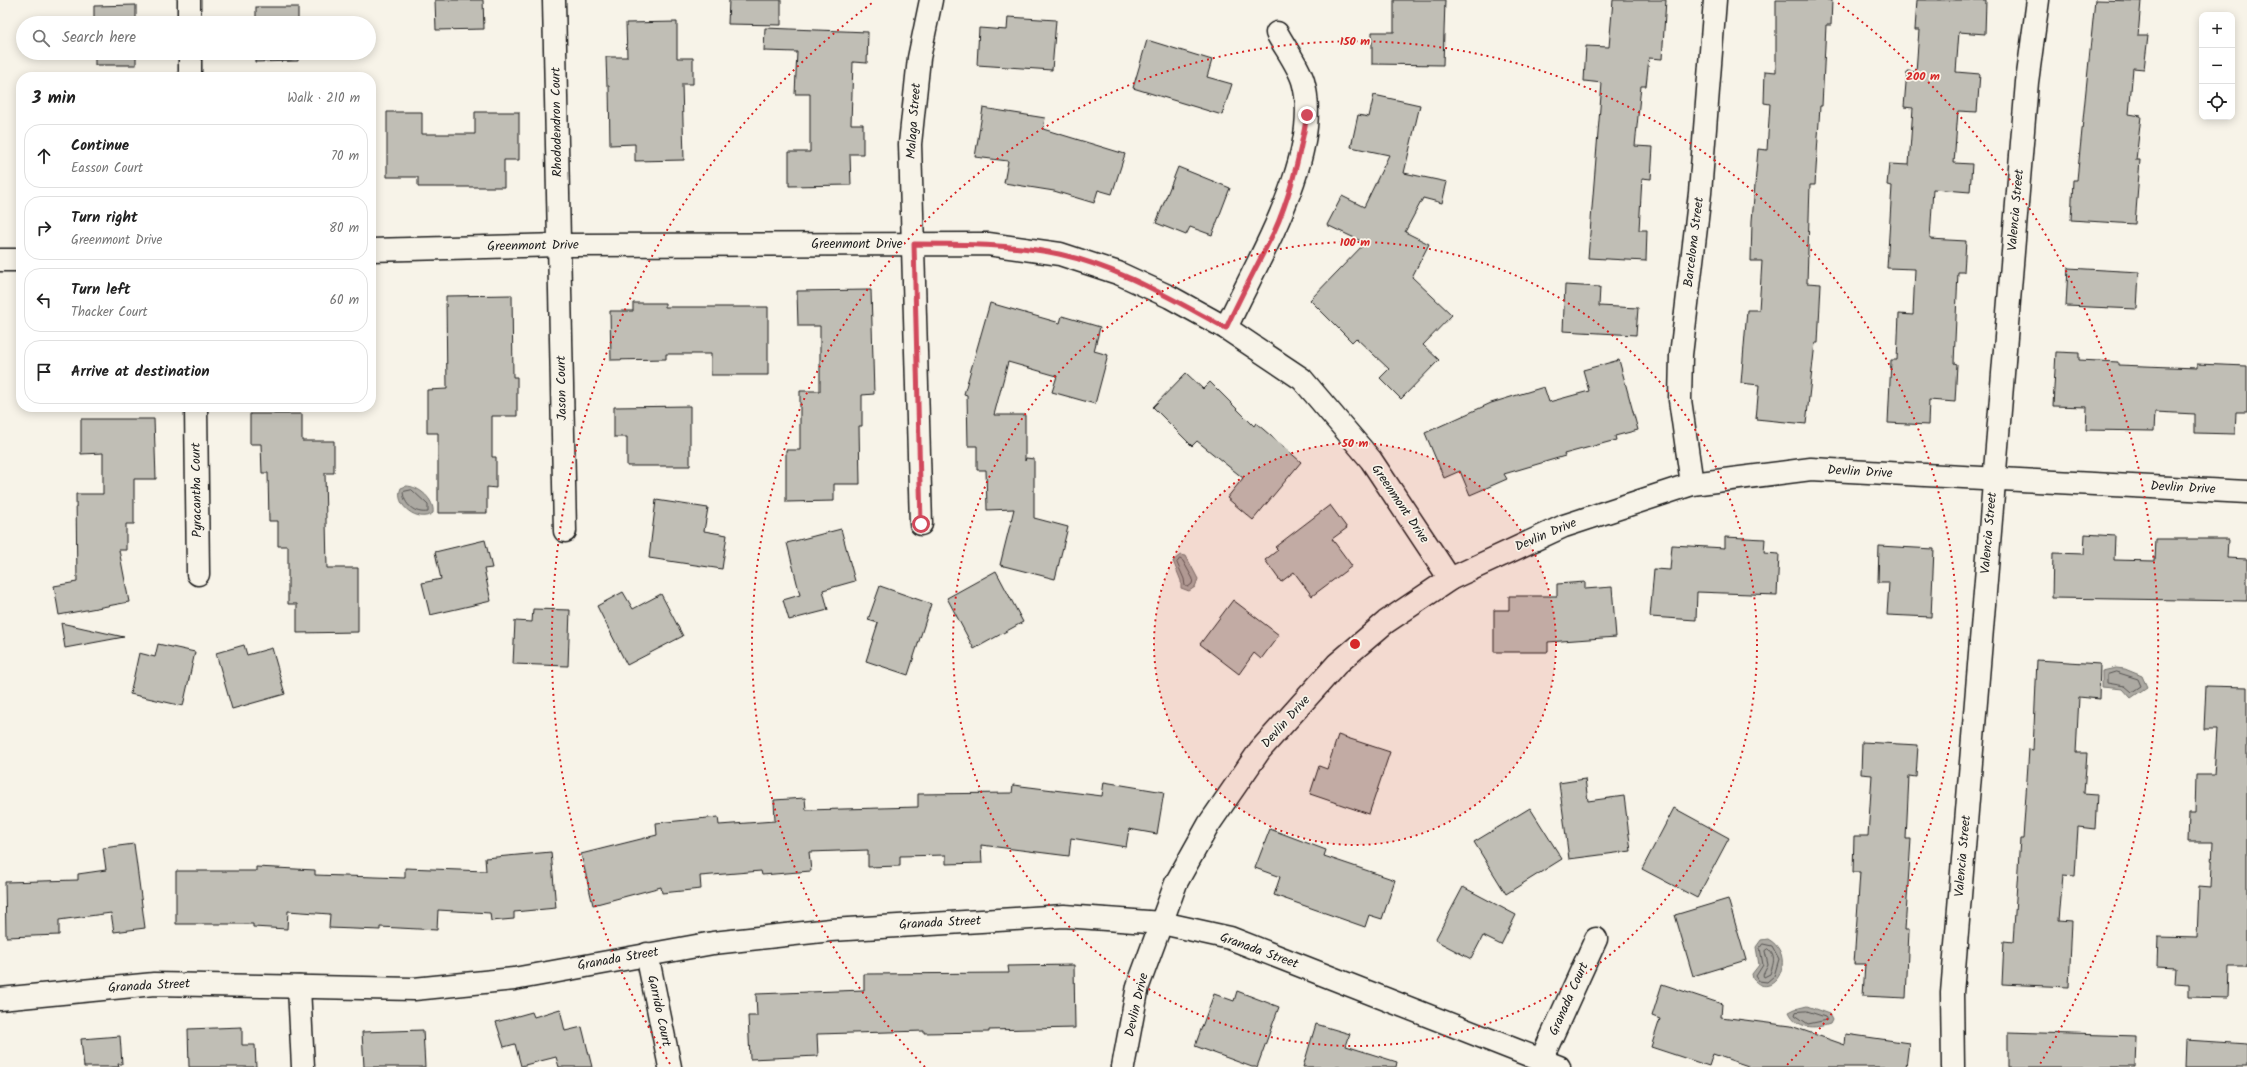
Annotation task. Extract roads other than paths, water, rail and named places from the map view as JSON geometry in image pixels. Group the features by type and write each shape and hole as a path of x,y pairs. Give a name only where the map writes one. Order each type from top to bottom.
{"street":[{"path":"189,0 190,16"},
{"name":"Rhododendron Court","path":"554,0 560,245"},
{"name":"Malaga Street","path":"921,524 910,144 919,58 931,0"},
{"name":"Barcelona Street","path":"1692,484 1680,400 1681,355 1700,193 1715,0"},
{"name":"Valencia Street","path":"1953,1067 1952,993 1993,478 2027,82 2038,0"},
{"path":"1226,328 1274,231 1299,163 1307,115 1303,80 1277,33"},
{"path":"190,60 190,72"},
{"name":"Greenmont Drive","path":"376,250 560,245 988,244 1060,254 1118,273 1170,297 1226,328 1302,379 1370,460 1450,579"},
{"name":"Jason Court","path":"560,245 565,531"},
{"path":"0,260 16,260"},
{"name":"Pyracantha Court","path":"196,412 198,574"},
{"name":"Devlin Drive","path":"1124,1067 1138,986 1176,883 1209,824 1260,750 1337,664 1386,622 1450,579 1564,526 1692,484 1811,469 2247,492"},
{"name":"Granada Street","path":"0,999 154,984 414,989 514,978 713,942 838,929 1064,916 1162,923 1230,938 1550,1063"},
{"name":"Granada Court","path":"1550,1063 1596,939"},
{"name":"Garrido Court","path":"647,954 670,1067"},
{"path":"299,987 303,1067"}],"water":[{"path":"406,486 416,488 429,499 433,508 433,513 427,516 421,516 409,511 404,506 401,501 400,494 401,488"},
{"path":"1180,555 1186,556 1198,579 1195,587 1189,591 1181,588 1181,581 1173,561"},
{"path":"2116,668 2125,669 2142,676 2147,687 2131,698 2123,689 2102,687 2102,671"},
{"path":"1768,939 1777,947 1782,956 1782,965 1780,974 1775,981 1768,985 1761,985 1753,979 1752,974 1759,965 1756,947 1761,940"},
{"path":"1807,1006 1829,1014 1832,1020 1830,1024 1813,1027 1802,1025 1792,1018 1789,1012"}]}
